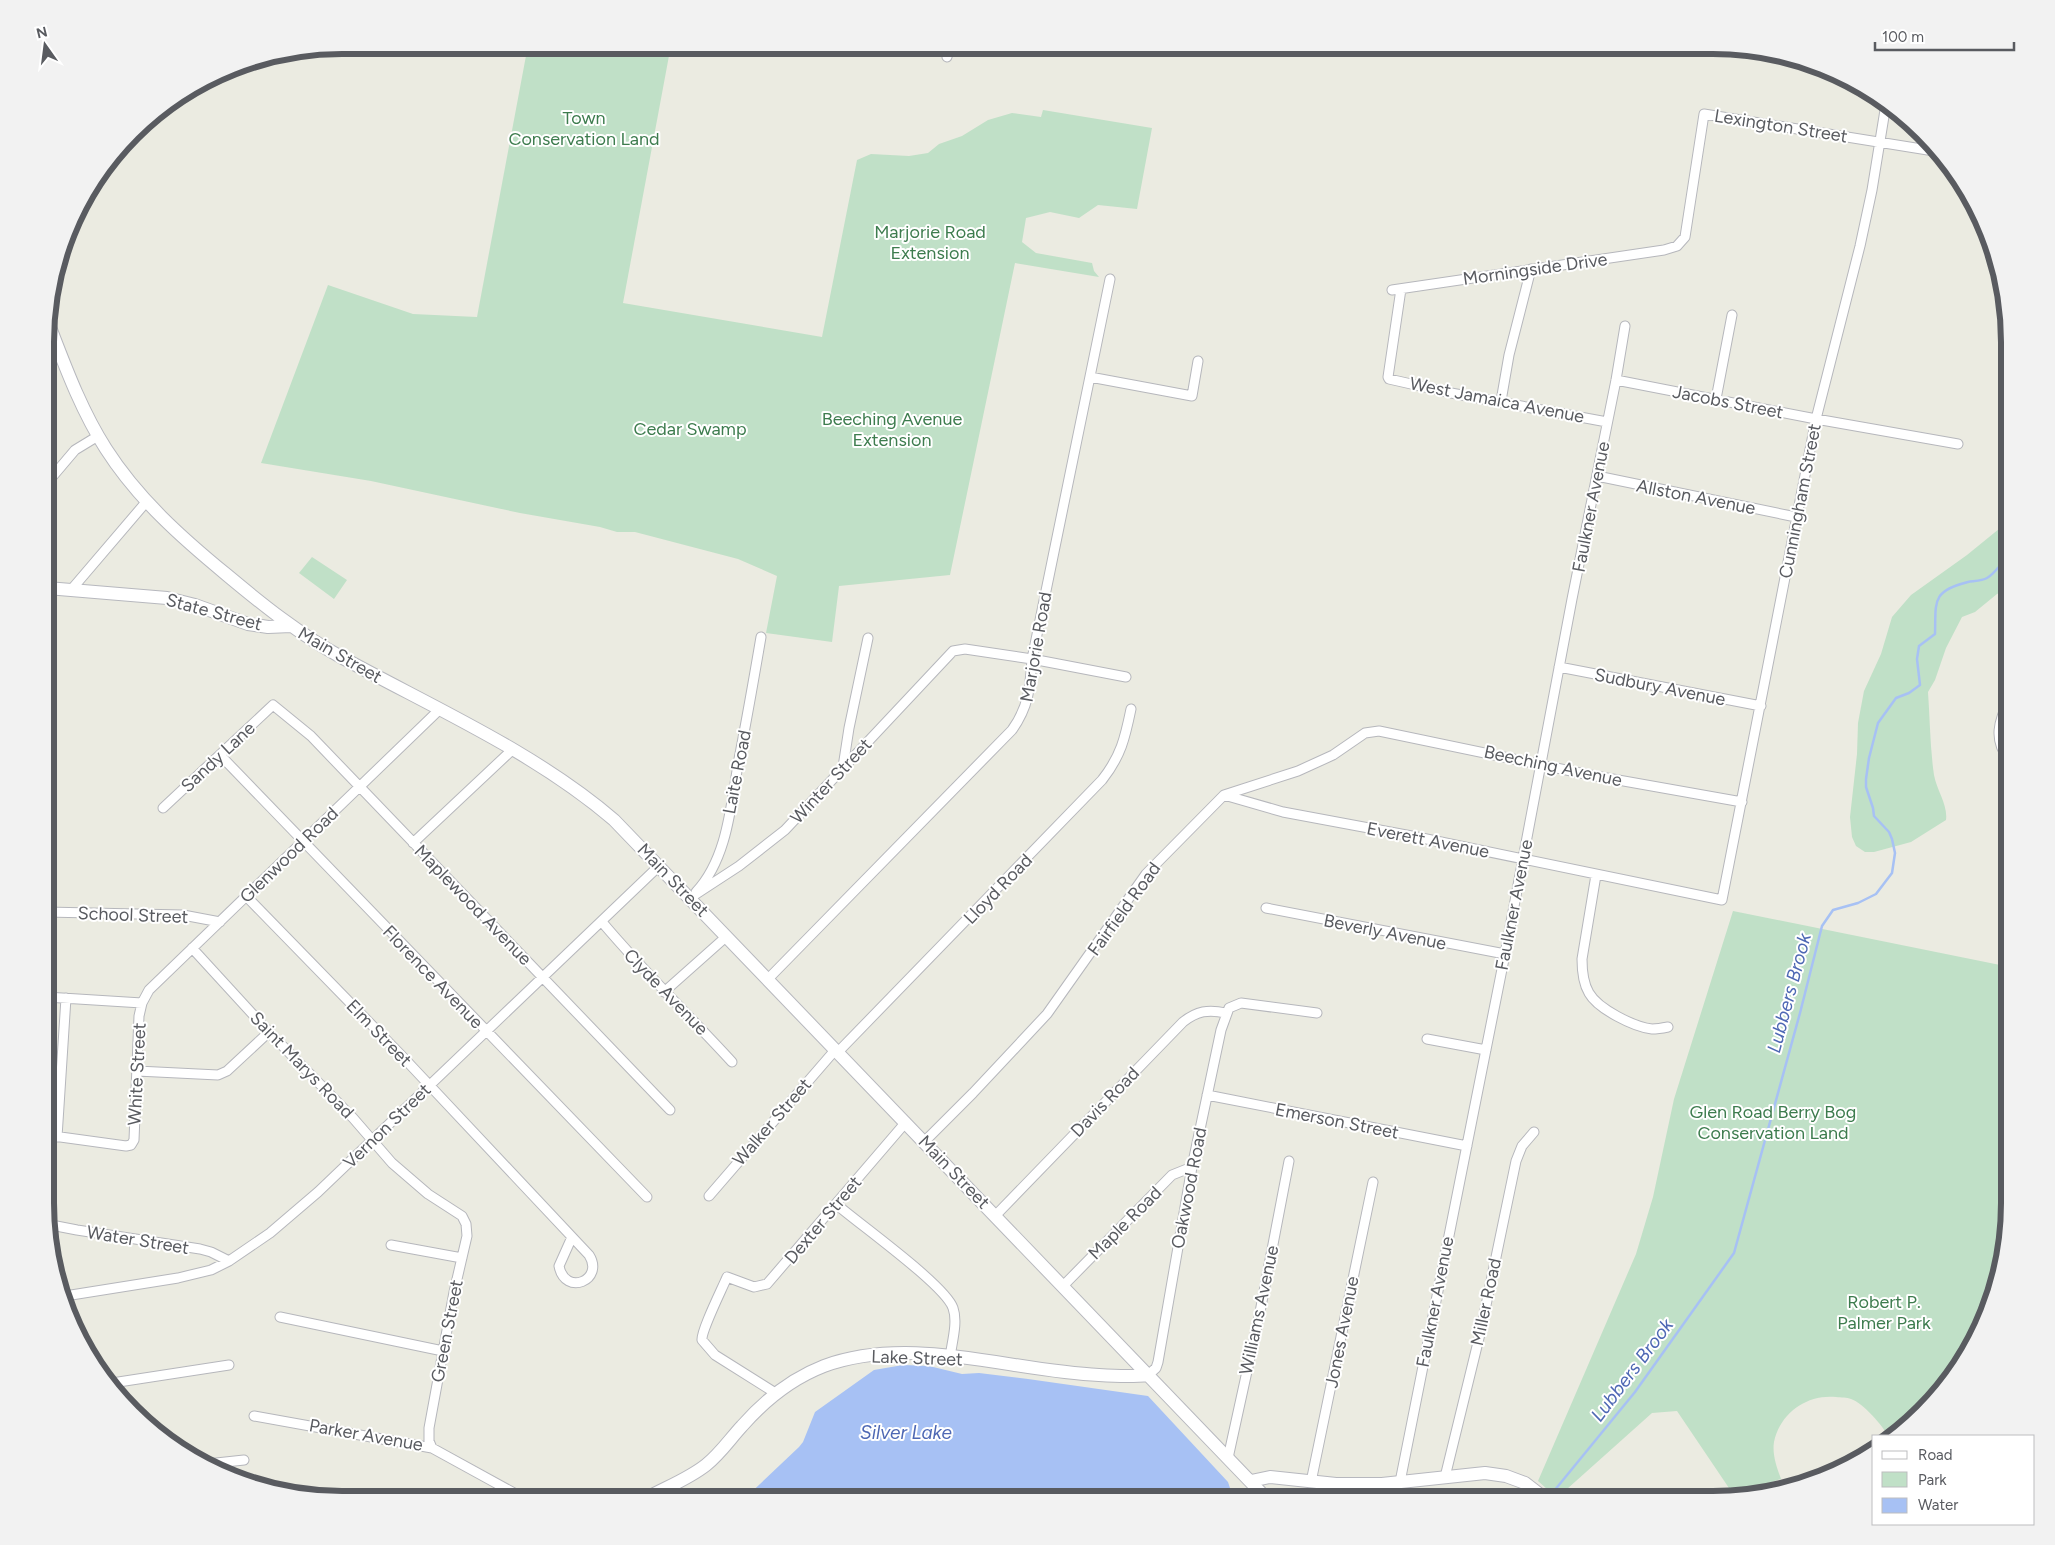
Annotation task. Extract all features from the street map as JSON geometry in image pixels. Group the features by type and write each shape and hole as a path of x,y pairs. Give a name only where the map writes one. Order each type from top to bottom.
{"main road":[{"name":"Main Street","path":"54,337 78,397 98,436 116,464 147,502 186,540 291,626 321,646 512,750 594,802 625,830 1260,1491"},
{"name":"State Street","path":"54,589 167,598 202,607 248,624 268,627 291,626"},
{"name":"Lake Street","path":"661,1491 690,1476 707,1464 753,1414 777,1394 811,1372 854,1358 881,1354 950,1357 1072,1374 1148,1375"},
{"path":"1251,1481 1270,1477 1311,1482 1364,1484 1485,1473 1506,1476 1525,1483 1535,1491"}],"street":[{"name":"Cunningham Street","path":"1722,900 1816,419 1860,246 1885,110"},
{"name":"Lexington Street","path":"1677,246 1685,237 1704,114 1928,150"},
{"name":"Morningside Drive","path":"1388,377 1396,289 1664,250 1677,246"},
{"path":"1501,401 1509,355 1531,269"},
{"name":"Marjorie Road","path":"768,979 1012,730 1027,705 1032,659 1110,279"},
{"path":"1716,399 1732,315"},
{"name":"Faulkner Avenue","path":"1400,1482 1542,764 1625,326"},
{"path":"1090,376 1192,396 1198,361"},
{"name":"West Jamaica Avenue","path":"1388,377 1452,393 1607,422"},
{"name":"Jacobs Street","path":"1616,380 1816,419 1958,444"},
{"path":"54,471 75,450 98,436"},
{"name":"Allston Avenue","path":"1597,476 1796,517"},
{"path":"71,590 147,502"},
{"name":"Laite Road","path":"690,898 705,881 720,852 732,801 761,637"},
{"path":"843,768 849,728 868,638"},
{"name":"Winter Street","path":"690,898 732,872 772,841 796,818 951,653 957,649 1032,659"},
{"path":"1032,659 1126,677"},
{"name":"Sudbury Avenue","path":"1559,667 1761,706"},
{"name":"Sandy Lane","path":"163,808 273,705"},
{"name":"Maplewood Avenue","path":"273,705 303,728 670,1110"},
{"name":"Lloyd Road","path":"837,1051 1102,780 1122,750 1131,709"},
{"name":"Glenwood Road","path":"142,1003 156,984 192,948 439,710"},
{"path":"2001,718 1998,733 2001,746"},
{"name":"Beeching Avenue","path":"1365,733 1379,731 1590,775 1742,802"},
{"name":"Fairfield Road","path":"924,1142 1047,1014 1146,874 1224,795 1298,771 1333,755 1365,733"},
{"path":"413,843 512,750"},
{"name":"Florence Avenue","path":"220,755 302,842 449,991 485,1032 647,1197"},
{"name":"Everett Avenue","path":"1224,795 1283,812 1417,837 1722,900"},
{"name":"Vernon Street","path":"69,1295 191,1276 211,1270 228,1261 281,1224 372,1140 659,866"},
{"path":"1596,875 1582,959 1582,971 1588,991 1594,1001 1615,1015 1652,1029 1668,1028"},
{"name":"Elm Street","path":"246,896 429,1086 572,1237 589,1255 593,1264 590,1275 579,1283 569,1282 564,1278 559,1266 572,1237"},
{"name":"Beverly Avenue","path":"1266,908 1505,954"},
{"name":"School Street","path":"54,912 183,915 220,922"},
{"name":"Clyde Avenue","path":"602,922 635,962 732,1062"},
{"path":"664,992 727,936"},
{"name":"Saint Marys Road","path":"192,948 269,1032 353,1118 392,1162 415,1183 462,1216"},
{"path":"54,997 142,1003"},
{"path":"54,1137 57,1137 66,998"},
{"name":"White Street","path":"57,1137 131,1145 134,1140 139,1023 142,1003"},
{"path":"1226,1013 1229,1008 1237,1004 1317,1013"},
{"name":"Davis Road","path":"996,1216 1183,1022 1202,1011 1209,1010 1226,1013"},
{"name":"Oakwood Road","path":"1148,1375 1156,1368 1158,1362 1192,1167 1226,1013"},
{"path":"137,1071 218,1075 227,1071 269,1032"},
{"path":"1427,1039 1486,1050"},
{"name":"Walker Street","path":"709,1196 837,1051"},
{"name":"Emerson Street","path":"1207,1095 1467,1146"},
{"name":"Dexter Street","path":"777,1394 715,1354 702,1340 703,1330 727,1277 754,1287 765,1286 906,1122"},
{"name":"Miller Road","path":"1445,1477 1482,1326 1516,1161 1522,1146 1534,1132"},
{"name":"Williams Avenue","path":"1228,1458 1260,1312 1289,1161"},
{"name":"Maple Road","path":"1063,1286 1172,1175 1192,1167"},
{"name":"Jones Avenue","path":"1311,1482 1373,1182"},
{"path":"836,1204 928,1279 950,1302 955,1314 950,1357"},
{"name":"Green Street","path":"432,1448 429,1441 429,1428 467,1230 462,1216"},
{"name":"Water Street","path":"54,1226 200,1249 211,1252 228,1261"},
{"path":"391,1245 462,1258"},
{"path":"280,1317 443,1351"},
{"path":"116,1382 229,1365"},
{"name":"Parker Avenue","path":"254,1416 432,1448 509,1491"},
{"path":"216,1463 244,1460"}],"green space":[{"path":"526,54 669,54 623,303 822,337 857,160 871,154 909,156 928,153 939,144 962,136 988,120 1012,113 1041,117 1043,110 1152,128 1137,209 1098,205 1079,218 1050,212 1026,218 1022,242 1036,253 1092,263 1094,271 1099,277 1015,263 950,575 839,586 832,642 766,633 777,576 738,559 635,532 617,532 371,481 261,463 328,285 413,314 477,317"},
{"path":"2001,527 2001,592 1975,612 1962,617 1946,648 1935,680 1928,692 1934,775 1944,803 1946,820 1911,842 1874,852 1865,852 1856,846 1852,837 1850,817 1857,754 1858,723 1864,691 1881,654 1892,617 1911,595 1967,555"},
{"path":"312,557 347,580 334,599 299,573"},
{"path":"1733,911 2001,965 2001,1223 1996,1260 1986,1296 1963,1348 1942,1379 1917,1407 1886,1434 1872,1415 1851,1399 1825,1397 1805,1402 1789,1414 1777,1432 1774,1452 1781,1479 1748,1489 1731,1491 1677,1411 1652,1413 1565,1491 1549,1491 1538,1481 1636,1254 1653,1197 1674,1099"}],"water":[{"name":"Silver Lake","path":"903,1365 929,1366 962,1374 979,1373 1148,1396 1228,1482 1231,1491 753,1491 803,1442 815,1412 874,1370"}],"waterway":[{"name":"Lubbers Brook","path":"1554,1491 1635,1392 1734,1253 1822,926 1833,910 1858,903 1876,894 1892,873 1895,853 1892,839 1889,832 1874,816 1866,787 1869,758 1878,723 1896,698 1909,693 1920,685 1917,659 1919,646 1935,634 1935,614 1938,599 1947,589 1987,578 2001,564"}],"park label":[{"name":"Town Conservation Land","path":"584,128"},
{"name":"Marjorie Road Extension","path":"930,242"},
{"name":"Cedar Swamp","path":"690,429"},
{"name":"Beeching Avenue Extension","path":"892,429"},
{"name":"Glen Road Berry Bog Conservation Land","path":"1773,1122"},
{"name":"Robert P. Palmer Park","path":"1884,1312"}]}
